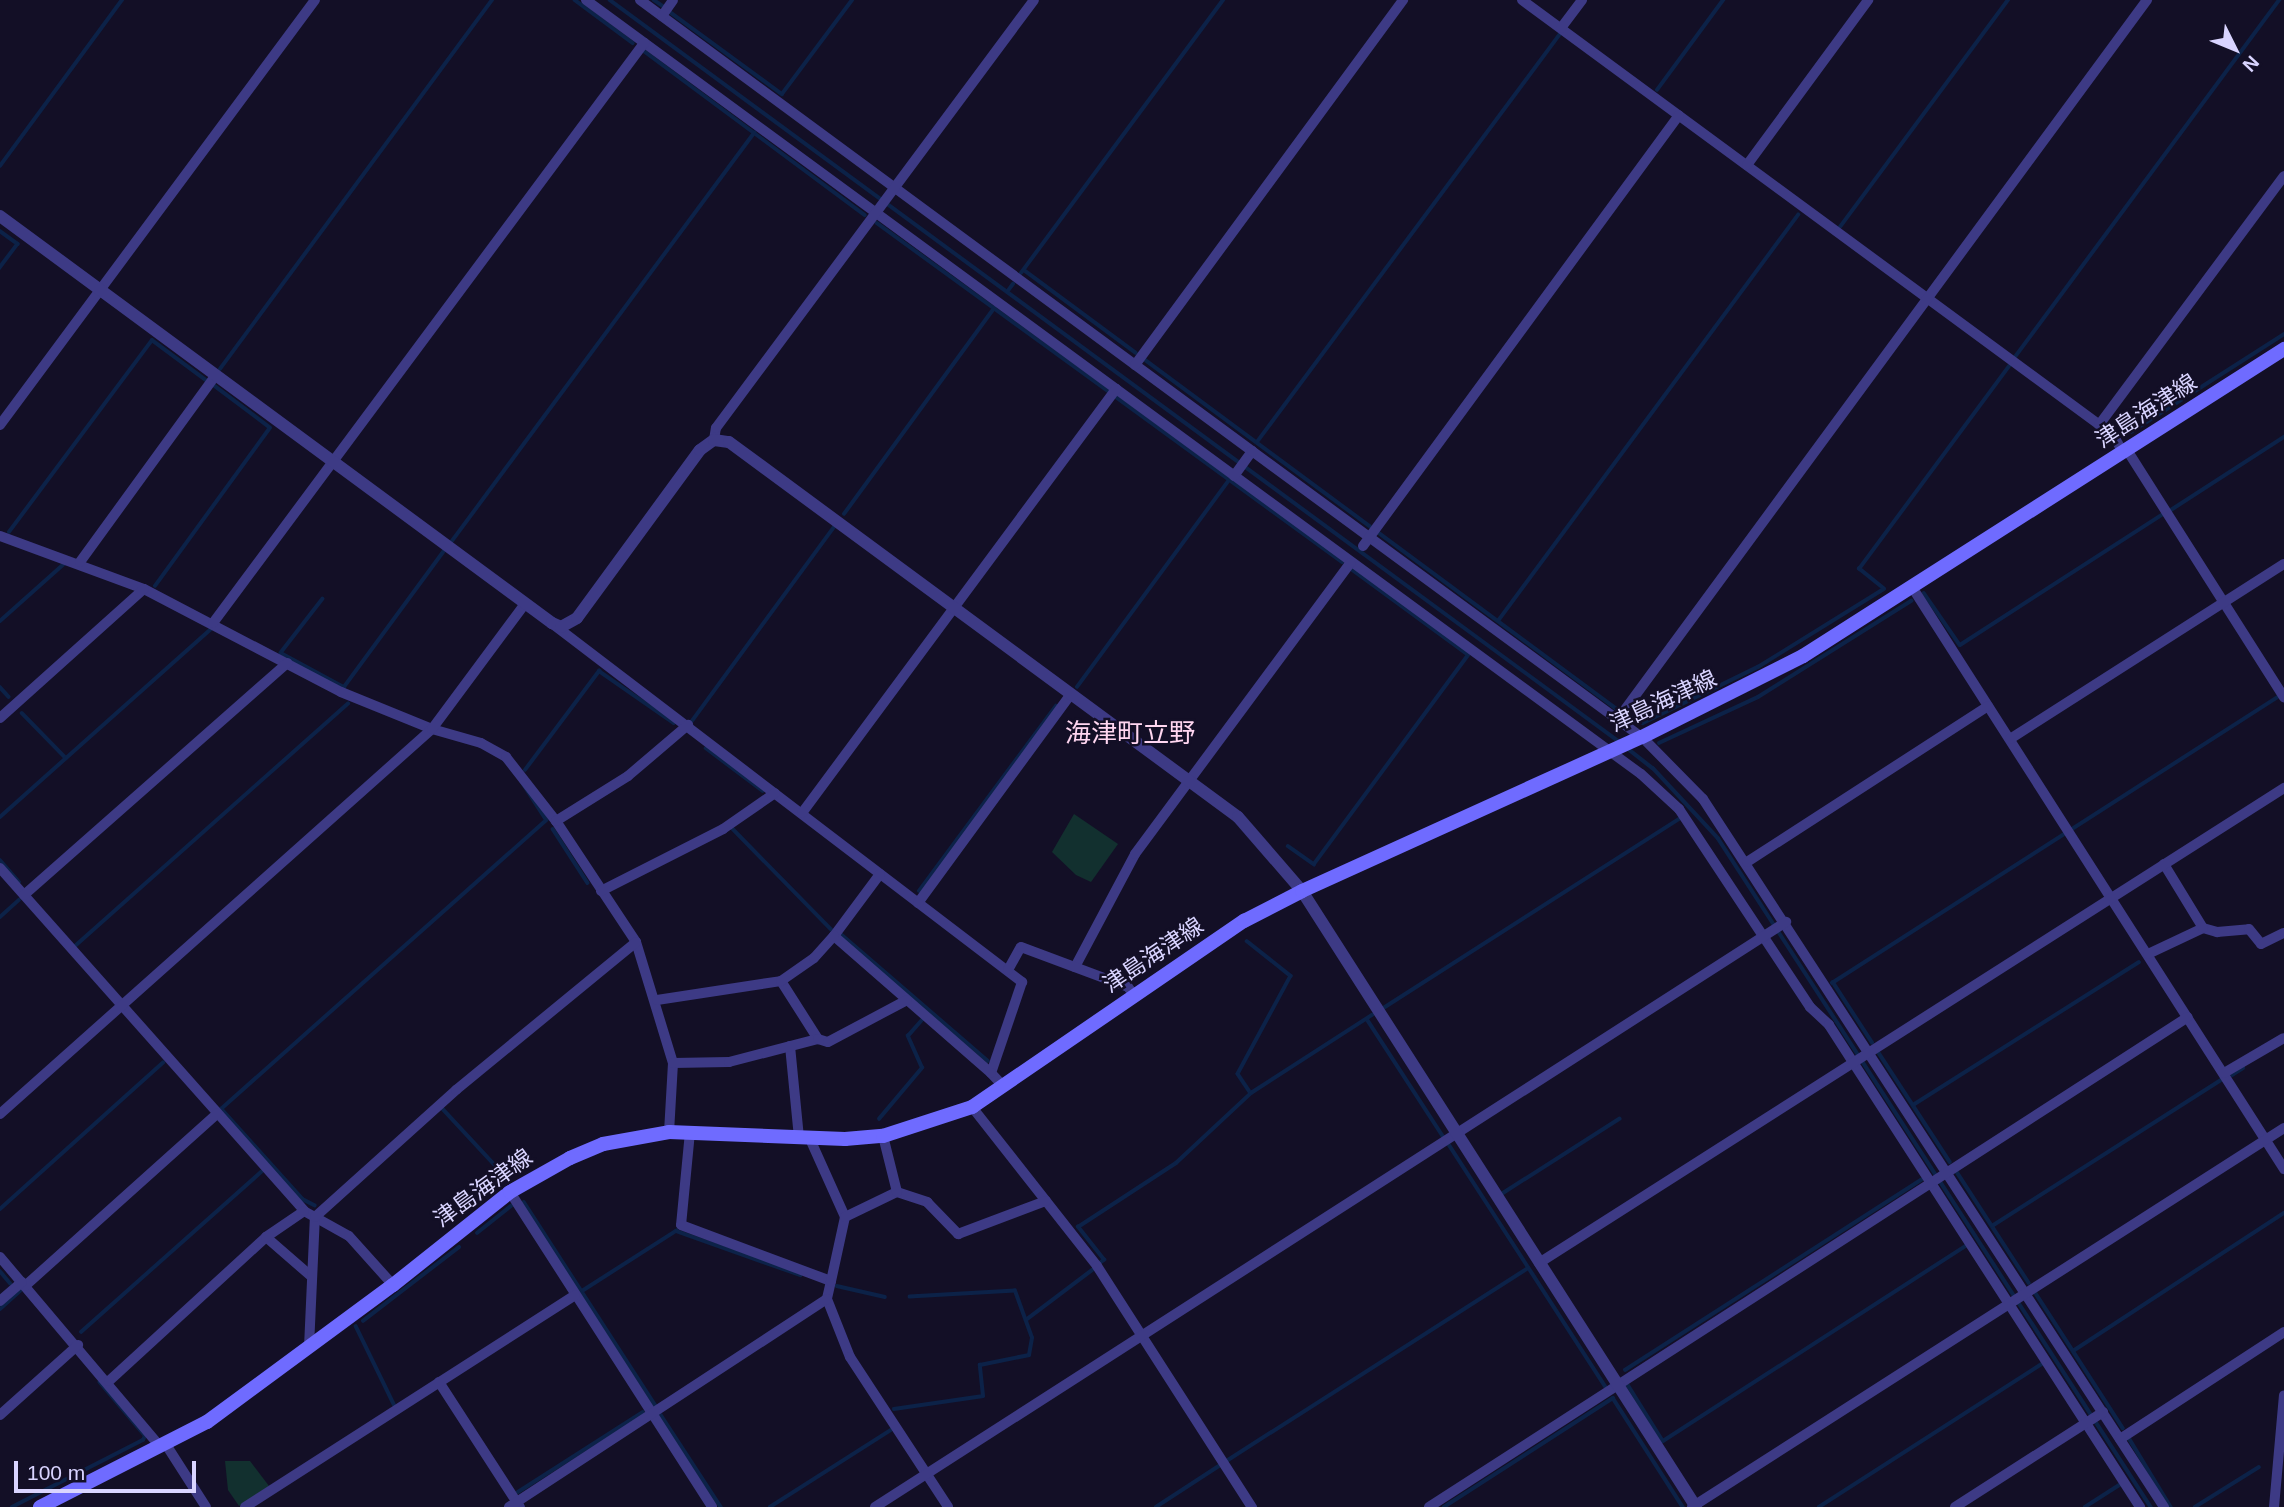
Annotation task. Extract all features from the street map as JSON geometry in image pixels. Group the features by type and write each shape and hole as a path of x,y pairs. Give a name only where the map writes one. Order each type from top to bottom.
{"main road":[{"name":"津島海津線","path":"40,1507 207,1422 393,1285 510,1192 544,1170 603,1144 669,1132 804,1138 883,1136 972,1107 1244,921 1302,891 1642,737 1756,682 1912,587 2284,349"}],"street":[{"path":"0,425 315,0"},
{"path":"586,0 1235,474 1350,563 1613,750 1679,809 1854,1061 1933,1182 2017,1298 2094,1418 2120,1439 2164,1507"},
{"path":"640,0 894,191 1135,365 1366,541 1642,737 1703,799 1747,862 1784,924 1946,1173 2017,1298 2094,1418 2140,1507"},
{"path":"662,16 673,0"},
{"path":"552,623 561,626 577,618 700,450 714,440 716,428 1034,0"},
{"path":"1135,365 1403,0"},
{"path":"1522,0 2113,435 2281,693"},
{"path":"1561,28 1583,0"},
{"path":"1746,165 1868,0"},
{"path":"1618,719 2147,0"},
{"path":"213,623 644,43"},
{"path":"1366,541 1679,115"},
{"path":"2099,425 2284,176"},
{"path":"0,216 552,623 1022,982 1022,989 991,1073"},
{"path":"80,562 216,375"},
{"path":"802,813 1116,389"},
{"path":"714,440 739,448 1189,781 1257,835 1302,891 1694,1506 2284,1128"},
{"path":"1235,474 1250,454"},
{"path":"0,536 80,562 144,589 341,692 432,729 481,743 506,757 556,821 635,942 657,1000 673,1063 669,1132"},
{"path":"1075,967 1135,854 1350,563"},
{"path":"2010,739 2284,564"},
{"path":"1912,587 2284,1169"},
{"path":"0,718 144,589"},
{"path":"0,1114 432,729 525,604"},
{"path":"24,895 287,663"},
{"path":"918,903 1071,694"},
{"path":"1747,862 1989,706"},
{"path":"556,821 628,776 688,725"},
{"path":"1539,1262 2284,788"},
{"path":"601,891 723,829 775,793"},
{"path":"2165,864 2203,928"},
{"path":"0,868 120,1007 304,1211 349,1236 393,1285"},
{"path":"657,1000 781,981 814,958 834,936 880,874"},
{"path":"875,1507 1784,924"},
{"path":"2148,954 2203,928 2217,932 2249,929 2261,944 2284,933"},
{"path":"834,936 1003,1086"},
{"path":"309,1347 315,1217 456,1090 635,942"},
{"path":"1008,970 1021,947 1128,987 1134,995"},
{"path":"781,981 818,1038 828,1042 906,1000"},
{"path":"1429,1507 2189,1017"},
{"path":"673,1063 729,1062 818,1038"},
{"path":"2224,1073 2284,1038"},
{"path":"790,1046 804,1138 845,1217 827,1299 850,1357 948,1507"},
{"path":"972,1107 1097,1266 1252,1507"},
{"path":"0,1301 24,1284 217,1114"},
{"path":"690,1132 681,1225 831,1281"},
{"path":"883,1136 897,1192"},
{"path":"510,1192 712,1507"},
{"path":"845,1217 897,1192 934,1207 958,1234 1046,1201"},
{"path":"109,1381 266,1237 304,1211"},
{"path":"266,1237 312,1277"},
{"path":"0,1257 163,1445 206,1507"},
{"path":"245,1507 575,1295"},
{"path":"439,1382 515,1505 827,1299"},
{"path":"2120,1439 2284,1332"},
{"path":"0,1415 78,1345"},
{"path":"2274,1507 2284,1395"},
{"path":"1955,1507 2094,1418"}],"green space":[{"path":"1074,814 1118,844 1091,882 1076,875 1052,852"},
{"path":"225,1461 250,1461 269,1486 239,1506 228,1490"}],"waterway":[{"path":"0,166 122,0"},
{"path":"220,369 492,0"},
{"path":"575,0 633,43"},
{"path":"610,0 1621,743"},
{"path":"654,0 663,6"},
{"path":"670,12 782,94 852,0"},
{"path":"1021,273 1223,0"},
{"path":"1657,90 1723,0"},
{"path":"1840,227 2008,0"},
{"path":"2015,357 2279,0"},
{"path":"1257,442 1560,34"},
{"path":"644,51 865,215"},
{"path":"452,541 754,133"},
{"path":"1498,621 1798,215"},
{"path":"877,223 1108,391"},
{"path":"0,231 18,244 0,268"},
{"path":"1024,270 1136,353"},
{"path":"1007,292 1013,284"},
{"path":"844,514 994,308"},
{"path":"2131,432 2284,334"},
{"path":"9,532 152,340 206,380"},
{"path":"1144,359 1370,526"},
{"path":"1627,716 1643,723 1758,667 1884,589 1859,569 2009,366"},
{"path":"155,586 270,428 214,386"},
{"path":"1116,397 1342,562"},
{"path":"2171,510 2284,437"},
{"path":"1077,687 1229,480"},
{"path":"1924,593 1960,645 2162,515"},
{"path":"692,721 834,527"},
{"path":"1379,533 1618,710"},
{"path":"323,599 281,653 344,687 444,551"},
{"path":"0,621 65,563"},
{"path":"1288,846 1314,864 1468,655 1352,570"},
{"path":"1659,743 1758,697 1911,601"},
{"path":"0,817 210,630"},
{"path":"525,770 599,671 674,723"},
{"path":"0,687 9,697"},
{"path":"1832,983 2281,695"},
{"path":"75,946 348,704"},
{"path":"919,891 1056,706"},
{"path":"22,713 66,758"},
{"path":"706,748 763,791"},
{"path":"1627,748 1653,768 1718,838 2151,1507"},
{"path":"315,1206 303,1200 221,1109 546,820 519,778"},
{"path":"1385,1007 1681,818"},
{"path":"732,828 832,930"},
{"path":"553,829 588,883"},
{"path":"0,860 19,882"},
{"path":"0,917 19,900"},
{"path":"841,934 988,1061"},
{"path":"1247,941 1291,976 1238,1074 1250,1092"},
{"path":"1913,1105 2139,962"},
{"path":"1833,982 1872,1042"},
{"path":"1101,1262 1104,1260 1078,1227 1176,1163 1251,1093 1372,1015"},
{"path":"1367,1019 1443,1136"},
{"path":"879,1119 922,1068 908,1036 922,1020"},
{"path":"1879,1053 1950,1162"},
{"path":"0,1209 163,1063"},
{"path":"2232,1075 2243,1068"},
{"path":"1992,1226 2221,1080"},
{"path":"442,1108 508,1179"},
{"path":"1503,1193 1619,1119"},
{"path":"1448,1143 1606,1387"},
{"path":"81,1332 261,1172"},
{"path":"1957,1172 2029,1283"},
{"path":"1625,1370 1921,1180"},
{"path":"524,1202 656,1406"},
{"path":"477,1233 511,1206"},
{"path":"2073,1351 2284,1213"},
{"path":"582,1291 676,1231 800,1275"},
{"path":"1628,1385 1663,1441 1967,1245"},
{"path":"363,1321 459,1247"},
{"path":"1228,1460 1528,1268"},
{"path":"1026,1320 1092,1270"},
{"path":"0,1271 10,1283"},
{"path":"837,1286 885,1297"},
{"path":"0,1309 20,1291"},
{"path":"894,1409 983,1396 980,1365 1029,1355 1032,1338 1015,1291 910,1297"},
{"path":"2035,1292 2123,1428"},
{"path":"356,1326 394,1404"},
{"path":"1819,1507 2043,1363"},
{"path":"12,1507 143,1440 145,1436 100,1383"},
{"path":"1444,1507 1613,1398 1683,1507"},
{"path":"518,1492 643,1412"},
{"path":"661,1415 721,1507"},
{"path":"770,1507 891,1430"},
{"path":"2129,1438 2171,1507"},
{"path":"1156,1507 1219,1466"},
{"path":"2195,1507 2259,1467"},
{"path":"2085,1507 2121,1484"}],"district":[{"name":"海津町立野","path":"1130,734"}]}
